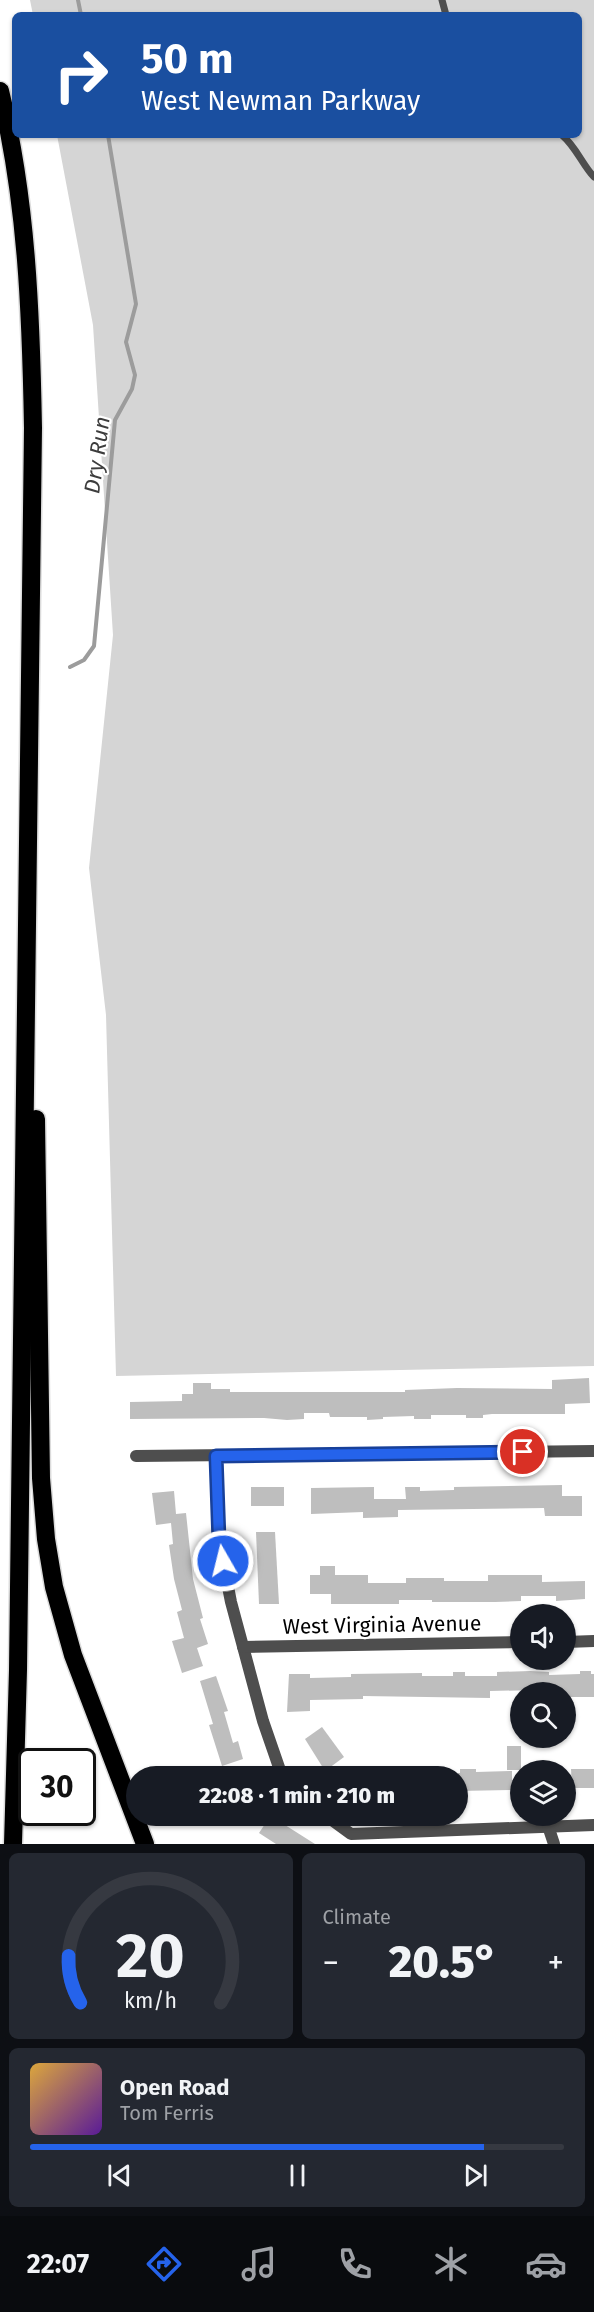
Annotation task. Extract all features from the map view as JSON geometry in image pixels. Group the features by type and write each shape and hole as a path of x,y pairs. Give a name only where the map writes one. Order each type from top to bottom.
{"highway":[{"path":"0,91 20,198 30,309 33,428 29,948 39,1261 41,1478 46,1539 54,1587 73,1655 145,1844"},
{"path":"13,1844 18,1670 29,835"}],"street":[{"path":"136,1456 594,1451"},
{"path":"216,1456 219,1541 231,1602 262,1721 278,1766"},
{"path":"576,1642 594,1641"},
{"name":"West Virginia Avenue","path":"243,1647 510,1642"},
{"path":"576,1825 594,1825"},
{"path":"340,1826 351,1834 548,1826 554,1844"}],"lane":[{"path":"566,138 573,144 588,171 594,177"}],"shaded area":[{"path":"30,0 594,0 594,1366 116,1376 106,1015 89,868 113,635 93,325 58,138 582,138 582,12 32,12"}],"building":[{"path":"589,1378 590,1403 565,1404 565,1414 492,1414 483,1415 483,1418 466,1418 466,1415 431,1415 431,1419 414,1419 414,1416 367,1420 367,1417 330,1417 329,1413 304,1413 304,1419 287,1420 264,1418 130,1419 130,1402 182,1401 182,1394 193,1394 193,1383 211,1383 211,1389 230,1389 230,1392 405,1392 405,1390 457,1388 552,1389 552,1380"},
{"path":"562,1485 562,1496 582,1496 582,1516 545,1516 544,1508 398,1510 398,1517 363,1518 363,1512 311,1514 311,1488 374,1487 374,1499 406,1499 405,1487 420,1487 420,1491 454,1490 454,1487"},
{"path":"251,1487 284,1487 284,1506 251,1506"},
{"path":"174,1491 176,1514 186,1513 193,1579 203,1618 200,1619 208,1644 197,1648 203,1666 182,1673 172,1641 184,1638 177,1612 182,1610 169,1545 173,1544 171,1523 156,1525 152,1493"},
{"path":"256,1532 275,1532 279,1604 259,1604"},
{"path":"320,1566 335,1566 335,1575 368,1575 368,1583 406,1583 406,1578 488,1581 488,1575 542,1575 542,1582 585,1581 585,1599 556,1601 556,1596 521,1596 521,1601 399,1600 399,1604 331,1604 331,1594 310,1594 310,1575 320,1575"},
{"path":"580,1671 591,1671 591,1674 594,1674 594,1697 576,1697 576,1682 510,1682 510,1691 490,1691 490,1698 363,1696 363,1699 310,1700 310,1711 287,1712 289,1674 310,1674 310,1678 351,1677 351,1674 422,1673 422,1676 453,1676 453,1672 465,1672 465,1676 497,1676 497,1672 549,1672 549,1675 580,1674"},
{"path":"216,1676 228,1711 224,1712 233,1743 238,1741 243,1759 222,1766 209,1725 213,1724 200,1681"},
{"path":"322,1727 344,1757 332,1766 322,1766 305,1739"},
{"path":"507,1746 521,1748 521,1760 510,1760 510,1770 507,1770"},
{"path":"468,1769 476,1769 476,1772 510,1771 510,1790 468,1791"},
{"path":"576,1769 594,1769 594,1788 576,1788"},
{"path":"264,1826 287,1826 315,1844 276,1844 259,1833"}],"waterway":[{"name":"Dry Run","path":"78,0 80,12"},
{"name":"Dry Run","path":"70,667 84,660 94,646 115,420 132,389 135,375 126,342 136,304 108,138"}],"route":[{"path":"223,1561 219,1541 216,1456 523,1452"}]}
